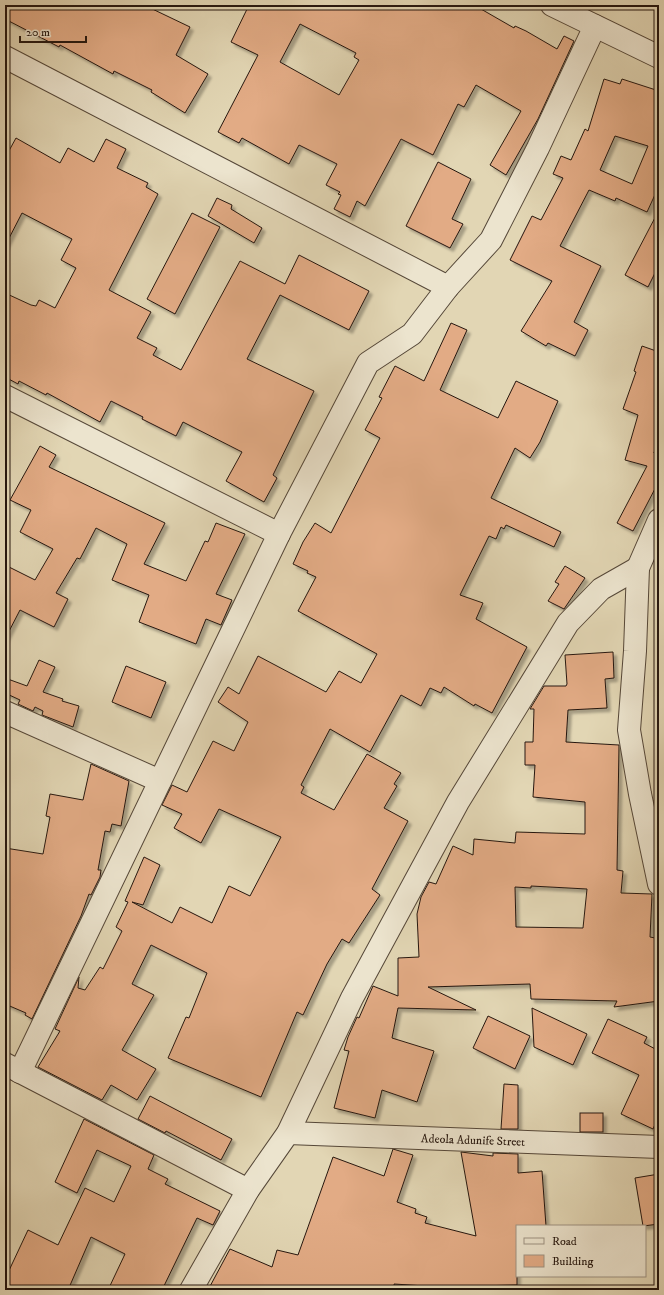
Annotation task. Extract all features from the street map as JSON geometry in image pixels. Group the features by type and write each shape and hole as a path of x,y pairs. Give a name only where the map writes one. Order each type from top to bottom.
{"street":[{"path":"552,5 659,57"},
{"path":"248,1190 12,1068 160,781 279,534 368,364 412,334 448,287 490,240 538,148 595,26"},
{"path":"5,57 448,287"},
{"path":"5,396 279,534"},
{"path":"659,520 638,568 635,651 629,730 640,794 659,884"},
{"path":"191,1290 248,1190 288,1133 352,998 458,802 568,623 600,590 638,568"},
{"path":"5,712 160,781"},
{"name":"Adeola Adunife Street","path":"288,1133 659,1147"}],"building":[{"path":"5,5 144,5 190,27 176,55 208,74 185,113 151,92 152,90 114,71 113,74 60,45 59,47 5,19"},
{"path":"249,5 474,5 514,28 515,26 526,31 557,49 564,36 574,41 538,119 506,175 490,165 521,111 476,85 464,107 458,104 433,155 401,139 365,206 357,201 350,217 334,209 341,195 338,194 340,192 326,185 337,164 299,145 289,164 242,138 239,143 218,132 258,55 231,42","holes":["300,24 356,53 354,57 359,60 339,95 280,62"]},
{"path":"604,79 620,84 622,79 659,91 659,186 647,212 616,198 615,201 589,190 560,246 601,266 574,322 588,330 575,356 548,343 546,346 521,331 552,281 510,260 532,216 541,220 563,178 553,174 561,156 571,160 585,129 588,131","holes":["615,136 648,146 632,184 600,170"]},
{"path":"16,138 60,163 68,148 94,162 106,139 126,149 117,168 148,183 146,187 158,194 109,290 151,312 137,338 157,348 153,355 181,370 240,261 285,284 299,255 369,291 349,330 280,295 247,359 314,391 273,475 277,478 264,502 226,481 242,452 183,422 176,436 111,401 100,422 47,393 46,395 19,381 18,384 5,377 5,293 31,305 36,306 39,300 55,308 76,268 61,260 72,239 22,213 5,246 5,158"},
{"path":"438,162 471,179 452,219 463,224 450,248 406,226"},
{"path":"217,198 232,205 231,209 262,228 254,243 208,216"},
{"path":"659,210 659,265 648,287 625,275"},
{"path":"192,213 220,227 175,314 147,299"},
{"path":"451,323 467,330 440,390 498,418 516,381 558,401 540,442 530,458 515,448 491,498 561,532 554,547 506,525 504,529 501,527 496,539 489,536 460,595 483,603 476,619 527,647 492,713 475,704 474,706 444,687 441,693 430,688 421,706 401,695 370,752 330,729 301,785 304,787 301,793 334,810 367,754 401,773 394,784 397,786 384,808 408,821 372,889 380,895 349,943 342,939 327,964 303,1015 297,1012 261,1097 168,1058 186,1017 189,1018 207,973 151,945 132,984 154,995 122,1050 156,1069 137,1100 111,1085 102,1100 38,1067 60,1031 55,1029 79,977 78,988 85,990 100,967 103,969 122,931 116,927 128,902 125,901 144,857 160,865 143,905 132,902 172,923 180,907 212,923 229,886 250,896 281,837 219,809 201,843 174,828 182,814 162,805 172,785 187,792 213,741 234,751 248,722 218,702 228,687 239,694 258,656 326,692 339,671 361,683 377,654 298,611 316,577 307,573 308,571 293,564 303,542 315,523 331,533 380,438 365,430 382,398 379,397 395,366 424,381"},
{"path":"642,346 659,352 659,436 654,453 659,443 659,481 633,531 617,523 647,466 625,460 638,415 623,409 636,372 634,371"},
{"path":"40,446 56,455 49,467 165,523 144,564 186,581 205,541 208,542 216,523 245,534 216,594 232,600 221,625 206,619 196,644 139,622 149,595 112,580 127,544 96,528 80,559 77,558 56,593 68,599 54,627 20,610 5,639 5,565 35,580 53,549 20,532 31,510 10,500"},
{"path":"565,566 585,578 564,609 548,601 559,584 555,582"},
{"path":"613,652 614,678 605,679 607,708 568,710 566,742 619,745 617,870 623,871 621,893 652,894 650,937 655,938 655,957 659,956 659,1001 614,1007 617,1001 531,999 530,984 428,987 476,1010 398,1008 392,1038 434,1051 417,1102 382,1090 375,1118 334,1108 349,1051 344,1050 357,1017 359,1018 373,986 398,996 398,958 419,957 417,914 421,897 429,882 436,884 453,846 473,855 474,839 515,843 516,832 585,834 585,802 533,797 535,765 525,765 525,742 533,742 534,709 530,709 544,686 566,686 565,655","holes":["531,886 587,889 583,928 516,927 515,887 531,888"]},
{"path":"39,660 55,667 43,692 63,699 62,701 79,706 73,727 42,715 43,711 35,707 33,711 18,704 20,700 5,693 5,678 27,686"},
{"path":"126,666 166,682 151,718 112,702"},
{"path":"91,764 129,781 121,826 112,824 110,832 105,831 98,870 101,870 100,877 91,895 89,894 81,916 32,1019 25,1015 26,1013 5,1004 5,848 43,854 50,817 46,816 50,794 83,800"},
{"path":"654,800 659,800 659,823"},
{"path":"532,1008 587,1034 573,1065 534,1047"},
{"path":"488,1016 530,1036 515,1069 473,1048"},
{"path":"608,1019 647,1037 644,1043 659,1051 659,1115 653,1129 621,1114 639,1075 592,1053"},
{"path":"504,1084 518,1085 518,1129 501,1129"},
{"path":"150,1096 232,1139 221,1160 166,1131 165,1133 138,1119"},
{"path":"580,1113 603,1113 603,1132 580,1132"},
{"path":"84,1119 154,1155 148,1169 168,1179 165,1184 220,1211 213,1225 197,1218 162,1290 108,1290 125,1254 91,1237 68,1290 5,1290 5,1279 28,1230 58,1245 85,1188 114,1202 131,1166 97,1150 77,1193 55,1182"},
{"path":"393,1149 413,1155 397,1202 416,1209 415,1213 427,1217 425,1223 476,1236 461,1152 493,1156 493,1153 518,1154 518,1173 542,1171 546,1225 516,1225 517,1285 476,1286 476,1290 441,1290 441,1287 394,1284 395,1290 208,1290 230,1249 272,1267 277,1250 298,1255 333,1157 384,1176"},
{"path":"659,1174 659,1224 643,1225 635,1178"}]}
